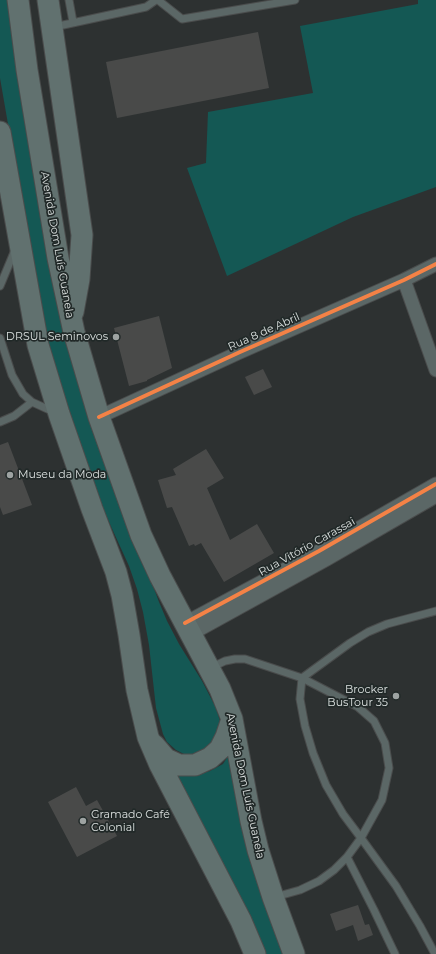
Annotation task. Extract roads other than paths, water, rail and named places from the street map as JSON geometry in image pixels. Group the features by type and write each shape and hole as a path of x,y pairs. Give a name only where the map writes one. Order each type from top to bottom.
{"main road":[{"name":"Avenida Dom Luís Guanela","path":"18,0 27,70 58,258 71,321 99,416 144,542 160,576 220,689 232,719 252,828 273,897 294,954"},
{"path":"48,0 82,235 79,279 71,321"},
{"path":"27,70 52,27"},
{"path":"0,132 3,168 19,240 38,345 59,414 116,572 129,635 137,690 148,737 160,765 241,921 256,954"},
{"path":"148,737 166,759 179,765 195,765 210,758 220,749 232,719"}],"street":[{"name":"Rua 8 de Abril","path":"99,416 404,280 436,264"},
{"path":"404,280 436,370"},
{"name":"Rua Vitório Carassai","path":"188,629 436,484"},
{"name":"Rua Vitório Carassai","path":"188,629 327,559 436,496"}],"lane":[{"path":"69,0 73,22"},
{"path":"52,27 146,7 157,0 182,19 295,0"},
{"path":"0,286 19,240"},
{"path":"0,338 12,375 23,394 32,402 59,414"},
{"path":"0,422 14,416 32,402"},
{"path":"435,954 396,886 343,814 326,784 313,753 305,726 300,699 302,678 350,643 368,632 387,624 436,612"},
{"path":"209,668 225,661 245,659 302,678 358,707 374,721 385,743 389,768 382,800 361,838 347,857 334,870 319,881 300,890 273,897"},
{"path":"347,857 395,954"}],"place":[{"name":"DRSUL Seminovos","path":"116,337"},
{"name":"Museu da Moda","path":"10,475"},
{"name":"Brocker BusTour 35","path":"396,696"},
{"name":"Gramado Café Colonial","path":"83,821"}]}
